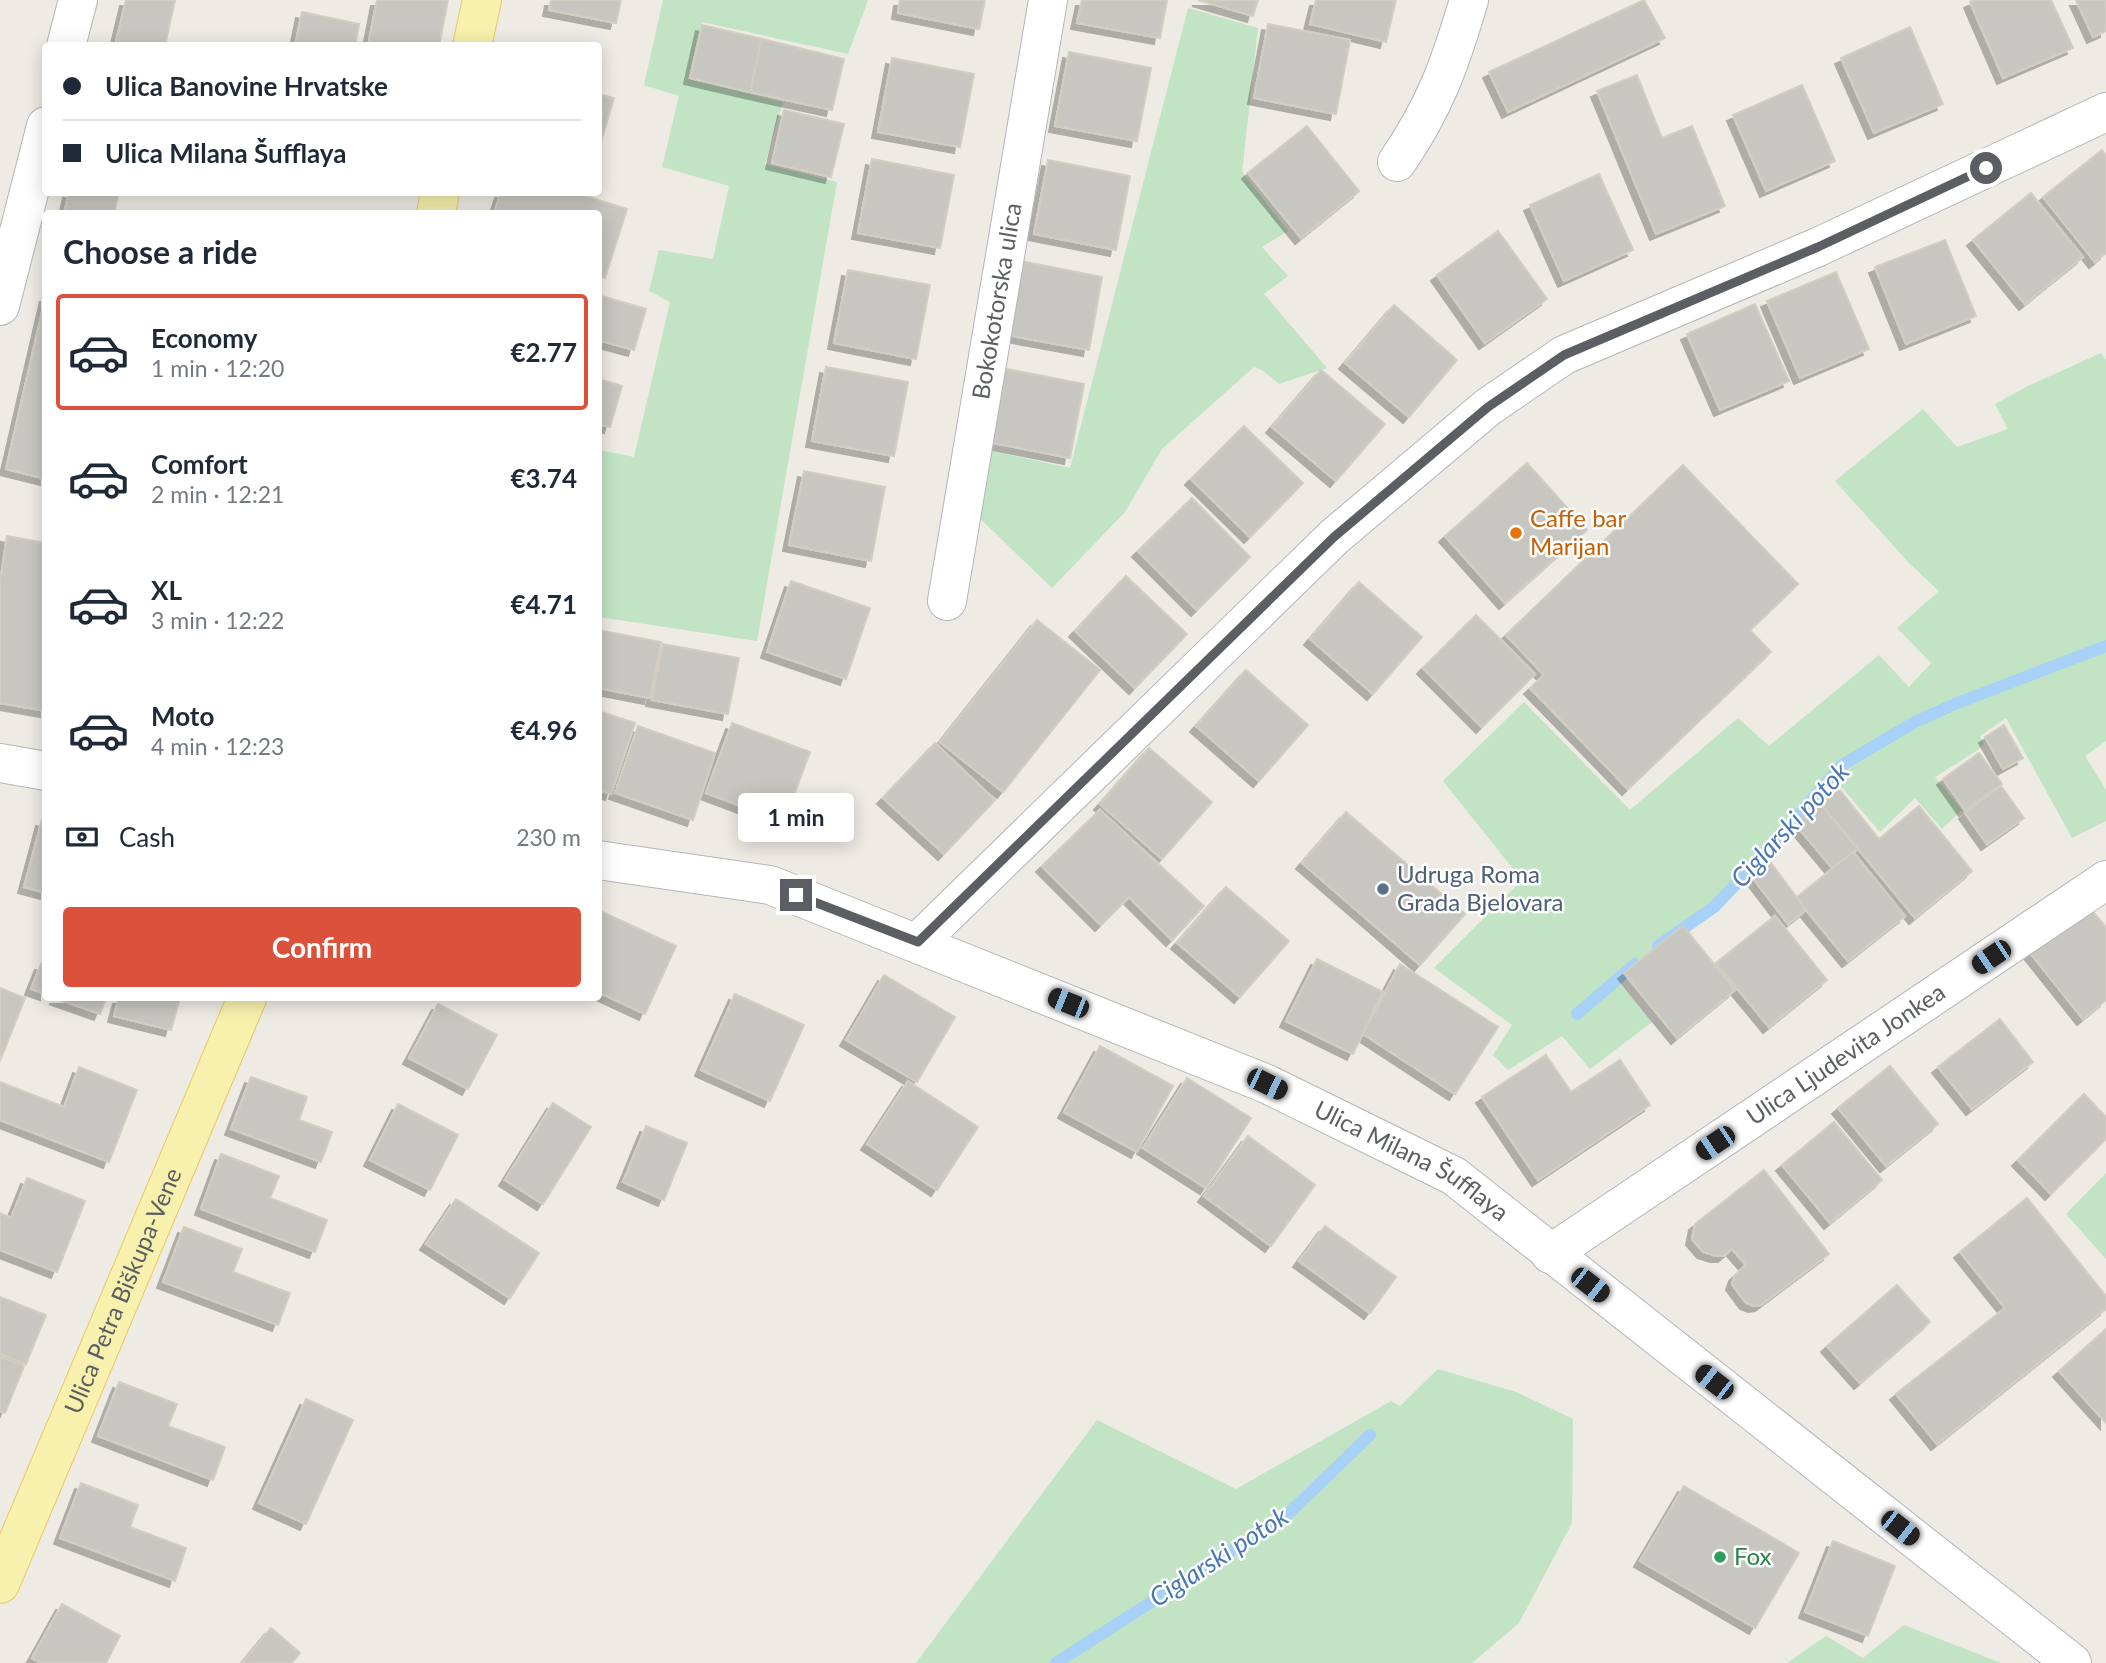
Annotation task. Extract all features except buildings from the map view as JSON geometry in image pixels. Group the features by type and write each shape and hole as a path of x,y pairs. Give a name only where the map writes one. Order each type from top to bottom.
{"main road":[{"path":"473,42 482,0"},
{"name":"Ulica Petra Biškupa-Vene","path":"0,1584 246,1001"}],"street":[{"path":"67,42 78,0"},
{"name":"Bokokotorska ulica","path":"947,601 1048,0"},
{"path":"1397,162 1424,122 1445,79 1469,0"},
{"path":"918,942 1334,537 1488,407 1575,350 1818,247 2106,112"},
{"path":"0,306 42,143"},
{"path":"0,763 42,770"},
{"name":"Ulica Milana Šufflaya","path":"602,861 770,885 1267,1084 1454,1176 2072,1663"},
{"name":"Ulica Ljudevita Jonkea","path":"1550,1254 2106,880"}],"green space":[{"path":"663,0 868,0 848,54 702,22 688,79 783,102 765,164 837,182 757,641 602,617 602,451 634,457 670,302 649,291 659,250 713,259 729,186 662,167 679,96 644,85"},
{"path":"1188,8 1258,28 1242,172 1288,231 1262,247 1288,276 1264,294 1327,368 1279,384 1254,367 1162,449 1125,512 1052,588 963,502 973,447 1070,468"},
{"path":"2101,353 2106,360 2106,741 2085,756 2106,790 2106,821 2072,838 2006,718 1980,736 1984,744 1978,750 1935,777 1962,810 1942,829 1915,798 1880,832 1832,776 1714,907 1683,926 1617,980 1652,1022 1590,1069 1562,1036 1508,1070 1493,1055 1512,1025 1434,968 1522,880 1443,781 1524,702 1630,810 1738,718 1769,746 1879,655 1909,687 1931,663 1897,628 1939,591 1910,564 1835,481 1923,409 1957,447 2008,429 1995,404"},
{"path":"2106,1173 2106,1259 2066,1214"},
{"path":"1438,1369 1516,1392 1573,1419 1572,1523 1519,1623 1472,1663 916,1663 1097,1420 1236,1489 1391,1401 1400,1406"},
{"path":"1904,1625 2001,1663 1787,1663 1826,1636 1863,1658"}],"waterway":[{"name":"Ciglarski potok","path":"1658,946 1714,907 1842,765 1915,722 2106,646"},
{"name":"Ciglarski potok","path":"1577,1014 1635,964"},
{"name":"Ciglarski potok","path":"1056,1663 1287,1515 1370,1435"}],"place":[{"name":"Caffe bar Marijan","path":"1516,533"},
{"name":"Udruga Roma Grada Bjelovara","path":"1383,889"},
{"name":"Fox","path":"1720,1557"}],"route":[{"path":"796,895 918,942 1334,537 1488,407 1564,355 1621,328 1818,247 1986,168"}]}
